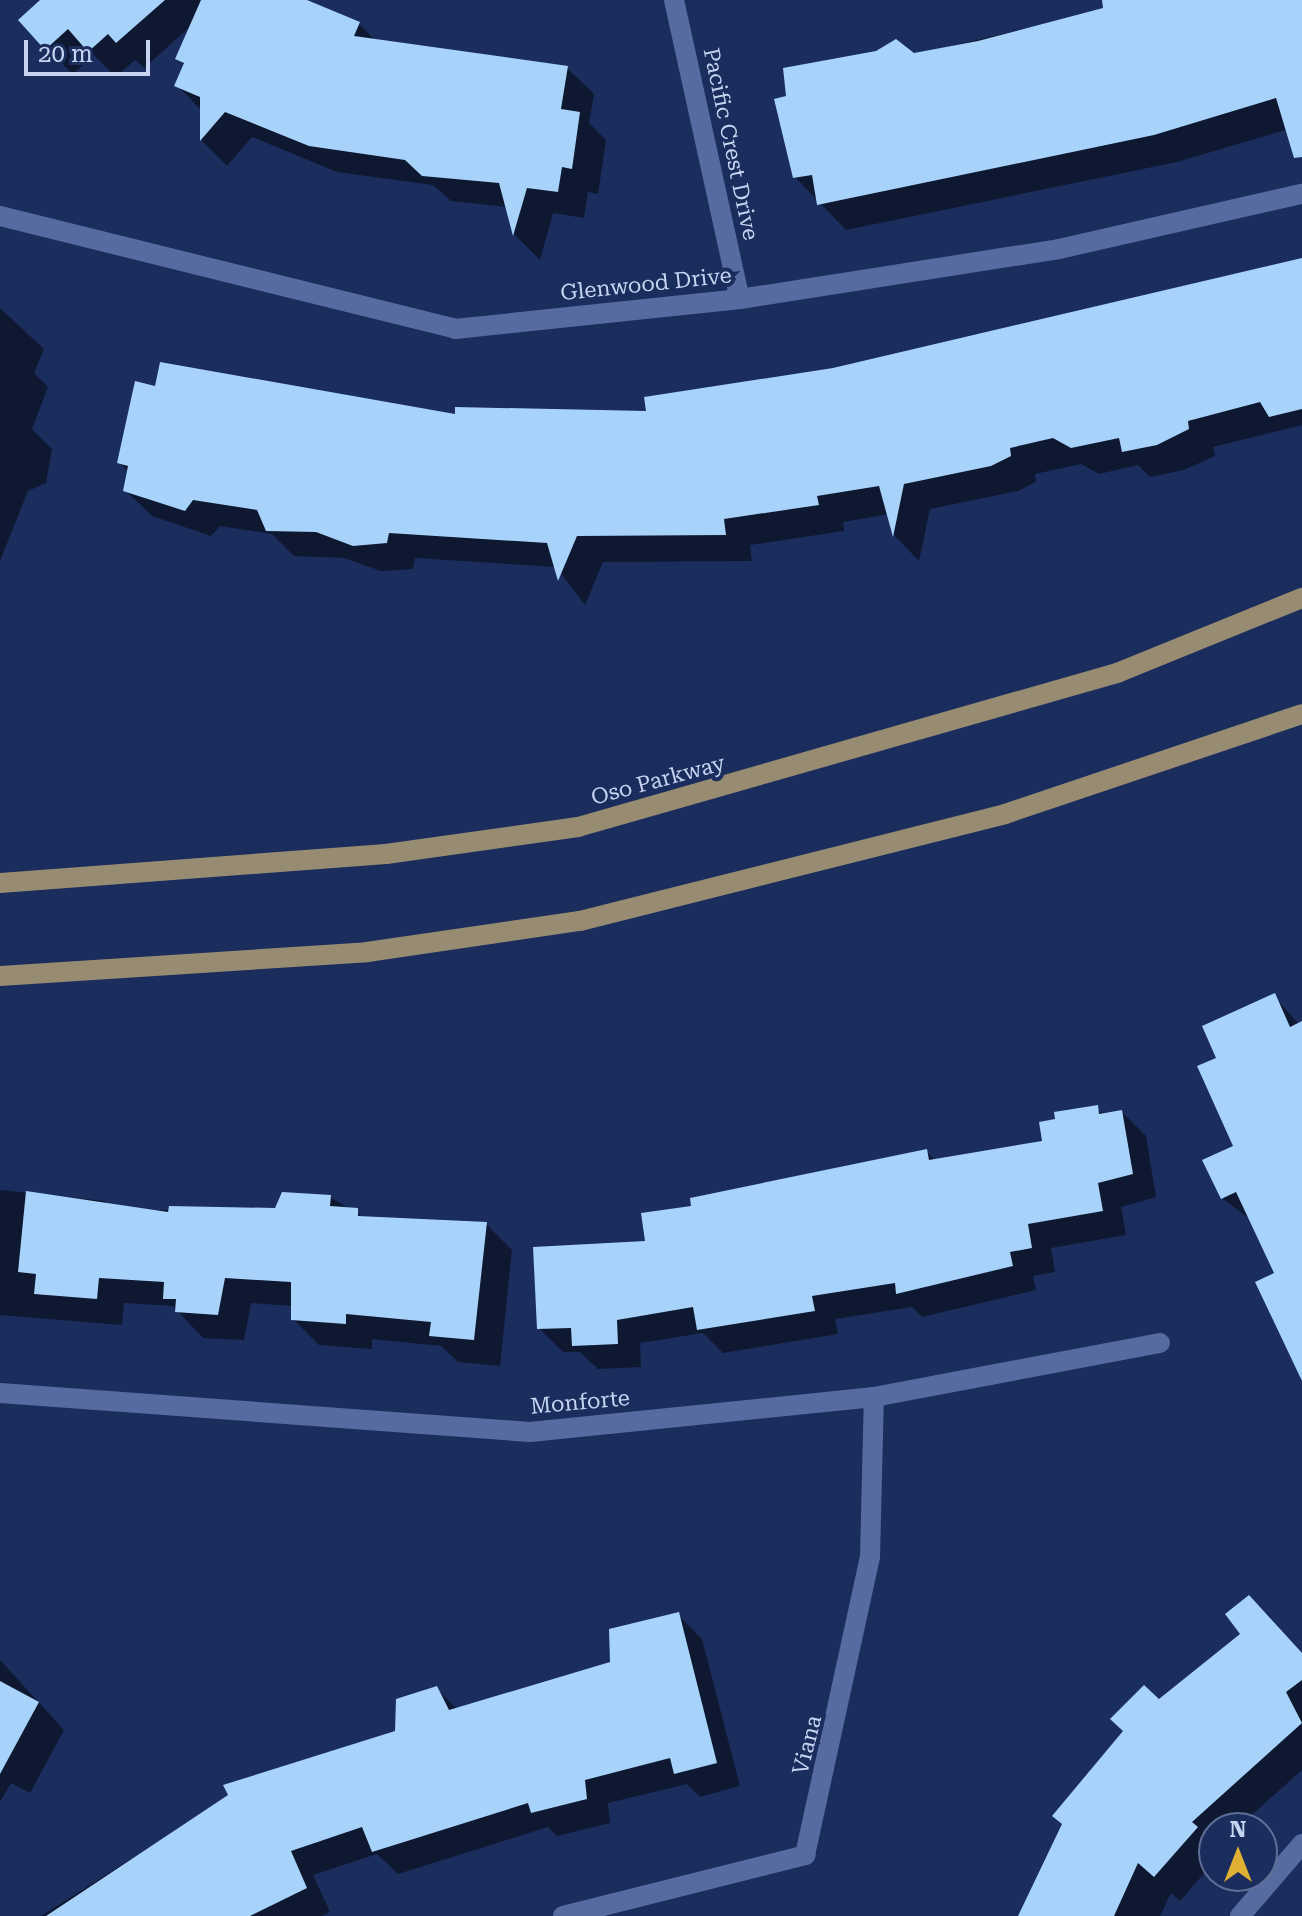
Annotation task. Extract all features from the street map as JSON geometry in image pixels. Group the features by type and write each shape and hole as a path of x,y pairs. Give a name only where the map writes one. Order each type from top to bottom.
{"main road":[{"name":"Oso Parkway","path":"0,883 386,854 578,827 1074,687 1302,598"},
{"path":"0,976 367,952 604,916 1005,814 1302,714"}],"street":[{"name":"Pacific Crest Drive","path":"674,0 740,299"},
{"name":"Glenwood Drive","path":"0,216 455,329 740,299 1059,249 1302,194"},
{"name":"Monforte","path":"0,1393 530,1432 874,1397 1160,1343"},
{"name":"Viana","path":"563,1916 805,1855 870,1557 874,1397"},
{"path":"1240,1916 1302,1844"}],"building":[{"path":"40,0 165,0 116,43 108,34 88,52 68,29 45,50 18,20"},
{"path":"201,0 307,0 360,22 354,36 568,66 561,109 580,112 572,169 562,167 558,192 527,188 513,236 499,183 422,176 405,160 309,146 225,112 200,141 200,97 174,86 184,63 175,59"},
{"path":"1102,0 1302,0 1302,157 1294,158 1276,98 1154,135 817,205 812,175 793,178 774,99 786,96 783,68 876,51 896,39 914,53 978,41 1103,8"},
{"path":"1302,258 1302,409 1269,417 1260,402 1188,421 1189,429 1157,445 1122,452 1119,438 1071,448 1053,438 1010,448 1011,456 991,466 904,484 893,537 879,486 817,496 819,505 724,519 726,535 577,536 558,581 547,543 389,533 387,543 353,546 316,532 266,531 257,510 193,500 185,511 123,491 128,466 117,463 135,381 155,386 160,362 455,414 455,407 646,411 644,397 833,368"},
{"path":"1275,993 1290,1027 1302,1021 1302,1381 1255,1282 1274,1273 1236,1192 1221,1199 1202,1160 1233,1146 1197,1066 1216,1058 1202,1026"},
{"path":"1098,1105 1099,1114 1122,1110 1133,1174 1098,1183 1103,1211 1028,1224 1032,1248 1010,1252 1013,1266 896,1294 895,1283 812,1296 815,1311 697,1330 693,1307 617,1320 618,1344 572,1346 571,1328 537,1329 533,1247 645,1241 641,1213 691,1206 690,1198 927,1149 929,1160 1042,1141 1039,1122 1055,1119 1054,1112"},
{"path":"26,1191 168,1212 169,1206 275,1208 282,1192 331,1195 330,1206 358,1208 358,1216 487,1222 474,1340 429,1336 431,1322 346,1314 346,1324 291,1320 291,1282 225,1278 218,1315 175,1312 176,1299 163,1299 164,1282 99,1278 97,1299 34,1294 36,1274 18,1272"},
{"path":"1249,1595 1302,1653 1302,1680 1286,1692 1302,1723 1203,1812 1198,1812 1192,1822 1198,1827 1154,1877 1138,1863 1114,1916 1018,1916 1062,1824 1052,1816 1123,1731 1110,1719 1144,1685 1159,1699 1240,1634 1225,1614"},
{"path":"679,1612 717,1763 674,1774 670,1758 585,1780 587,1799 531,1813 528,1803 372,1852 362,1827 291,1851 307,1888 250,1916 46,1916 228,1795 223,1785 395,1731 396,1699 437,1686 449,1710 610,1662 609,1629"},
{"path":"0,1681 39,1702 0,1774"}]}
